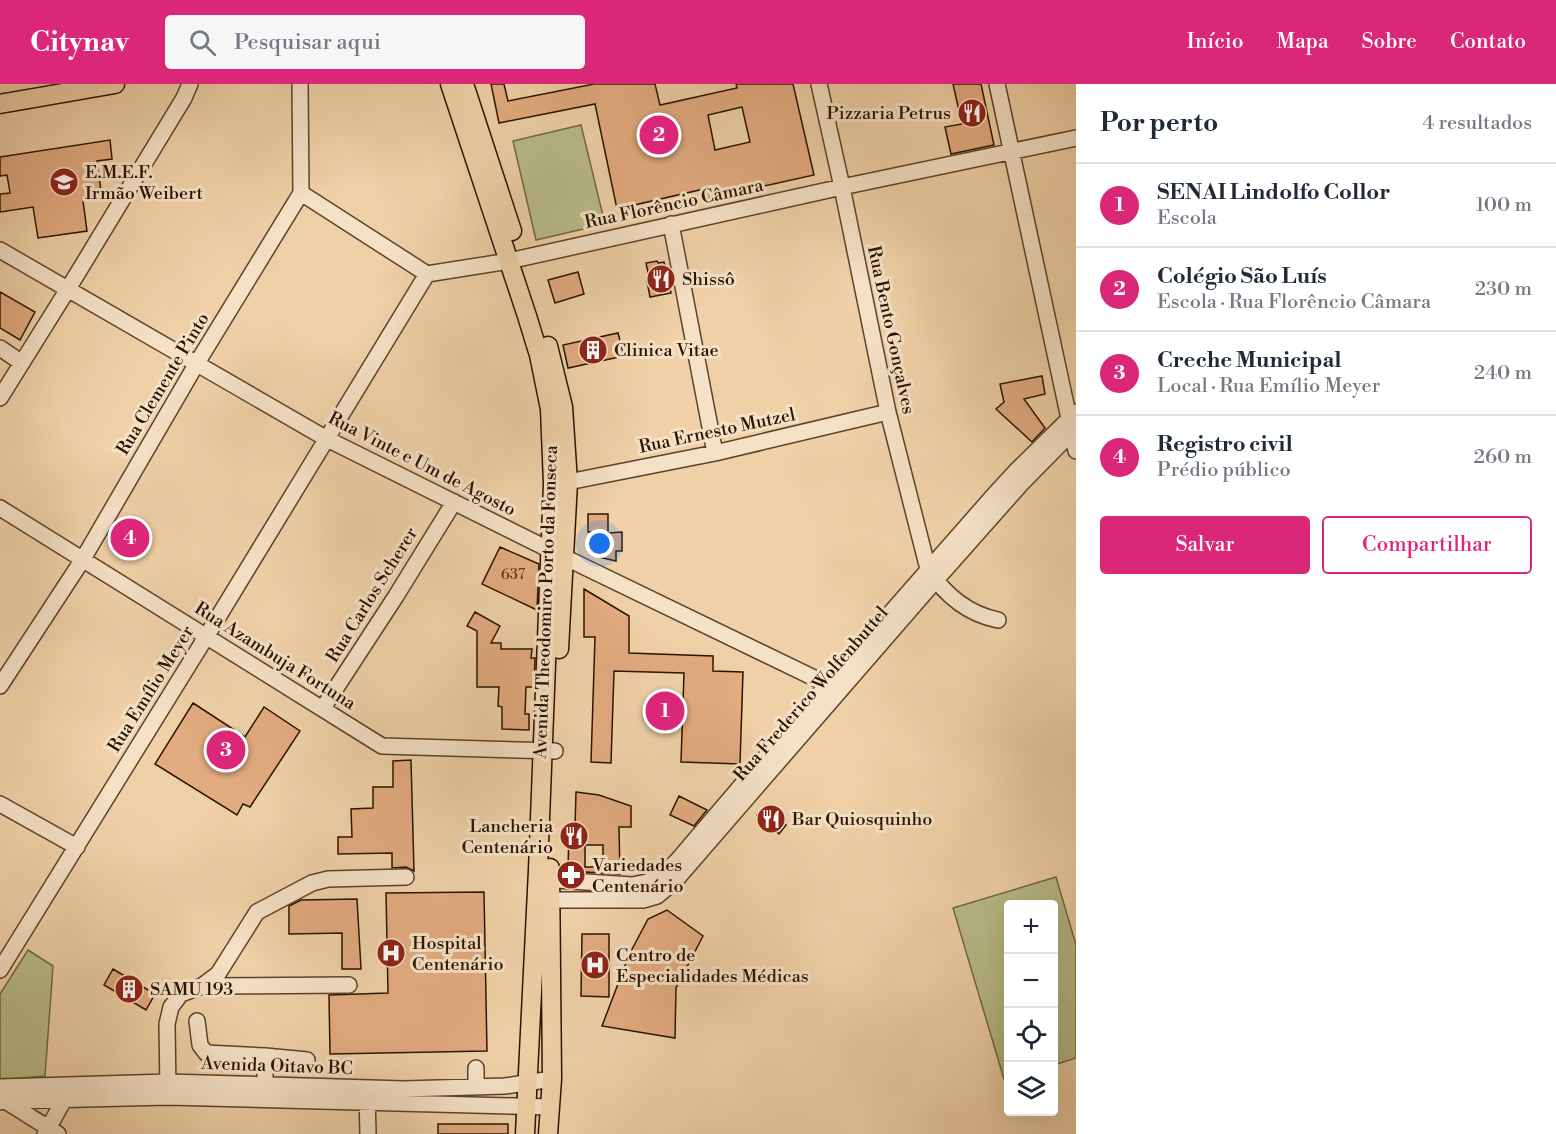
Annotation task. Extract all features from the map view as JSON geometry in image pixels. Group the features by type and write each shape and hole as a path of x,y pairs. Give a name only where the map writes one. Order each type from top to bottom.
{"main road":[{"path":"0,104 115,84"},
{"name":"Avenida Theodomiro Porto da Fonseca","path":"450,84 470,124 563,407 543,901 542,992 552,1079 548,1134"},
{"name":"Avenida Theodomiro Porto da Fonseca","path":"464,84 470,124"},
{"name":"Avenida Theodomiro Porto da Fonseca","path":"525,1134 529,1083 542,992"}],"street":[{"path":"0,398 184,98 190,84"},
{"path":"300,84 301,194 427,274"},
{"name":"Rua Bento Gonçalves","path":"819,84 888,412 932,575"},
{"path":"997,84 1073,423 1076,451"},
{"name":"Rua Florêncio Câmara","path":"427,274 514,260 1076,138"},
{"name":"Rua Clemente Pinto","path":"0,686 83,559 196,363 301,194"},
{"path":"671,225 715,453"},
{"name":"Rua Vinte e Um de Agosto","path":"0,250 327,439 833,688"},
{"name":"Rua Emílio Meyer","path":"0,970 427,274"},
{"path":"0,348 22,363"},
{"name":"Rua Ernesto Mutzel","path":"560,483 715,453 888,412"},
{"name":"Rua Frederico Wolfenbuttel","path":"543,901 643,900 657,896 675,881 741,795 833,688 999,499 1073,423"},
{"name":"Rua Carlos Scherer","path":"322,708 396,596 454,502"},
{"name":"Rua Azambuja Fortuna","path":"0,508 381,746 549,751"},
{"path":"932,575 950,595 969,610 982,617 998,620"},
{"name":"Rua Frederico Wolfenbuttel","path":"544,879 632,885 647,882 662,874 676,862 741,795"},
{"path":"0,804 77,847"},
{"path":"168,1089 167,1024 171,1007 182,994 202,986 218,974 257,912 312,883 328,879 406,877"},
{"path":"202,986 349,985"},
{"path":"197,1021 200,1045 206,1053 307,1059"},
{"path":"265,1056 265,1092"},
{"path":"476,1068 476,1086"},
{"name":"Avenida Oitavo BC","path":"367,1095 404,1089 505,1086 552,1079"},
{"name":"Avenida Oitavo BC","path":"1,1097 168,1089 367,1095 550,1107"},
{"name":"Avenida Oitavo BC","path":"1,1097 65,1098 112,1091"},
{"path":"367,1095 368,1134"},
{"path":"1,1097 50,1132 65,1098"}],"green space":[{"path":"581,125 605,224 536,240 513,141"},
{"path":"1056,877 1076,945 1076,1058 1058,1064 1058,900 1004,900 1004,1079 953,908"},
{"path":"28,950 53,966 45,1076 0,1080 0,994"}],"building":[{"path":"491,84 504,84 508,101 594,84 655,84 660,105 737,88 736,84 793,84 814,175 706,199 704,189 617,209 595,104 499,123","holes":["742,107 750,142 715,150 708,115"]},
{"path":"953,84 981,84 994,145 951,154 945,127 962,124"},
{"path":"110,140 112,159 97,161 102,198 83,201 87,231 38,238 33,207 0,212 0,194 10,193 7,175 0,176 0,157"},
{"path":"657,261 658,263 664,262 671,293 650,297 647,281 650,281 646,263"},
{"path":"578,272 584,294 555,303 548,280"},
{"path":"0,292 35,312 20,340 0,328"},
{"name":"Clinica Vitae","path":"618,333 624,356 568,368 563,345"},
{"path":"1042,376 1045,394 1024,399 1045,428 1032,442 996,409 1004,402 1000,384"},
{"path":"588,514 608,514 608,533 622,532 622,551 616,551 616,561 594,556 591,532 588,532"},
{"path":"500,547 539,564 537,610 482,584"},
{"path":"584,589 629,616 629,653 713,656 713,671 743,672 740,764 681,762 684,673 614,671 611,763 591,762 595,637 584,637"},
{"path":"475,612 500,626 491,643 501,643 501,649 532,649 531,658 535,658 534,687 526,687 525,714 529,714 529,730 502,729 502,707 498,706 499,687 477,687 477,631 467,626"},
{"path":"193,703 245,737 264,707 300,731 250,807 243,804 237,815 155,764"},
{"path":"411,760 414,871 406,867 392,868 392,853 338,854 338,837 352,837 351,809 373,808 373,787 393,787 393,761"},
{"path":"576,792 599,795 631,806 631,827 619,827 620,874 568,871 569,827 575,827","holes":["585,845 603,845 603,867 585,867"]},
{"path":"679,796 707,810 694,826 670,815"},
{"path":"765,807 786,825 779,834 757,815"},
{"path":"484,892 487,1051 330,1054 329,995 388,993 386,893"},
{"path":"357,899 361,969 342,969 342,933 289,934 289,906 301,900"},
{"path":"667,910 703,936 676,988 675,1038 602,1026 629,955 648,919"},
{"name":"Centro de Especialidades Médicas","path":"582,934 609,934 609,997 581,996"},
{"name":"SAMU 193","path":"113,969 155,994 146,1010 104,985"},
{"path":"438,1124 508,1124 508,1134 438,1134"}],"place":[{"name":"Pizzaria Petrus","path":"972,113"},
{"name":"Colégio São Luís","path":"659,135"},
{"name":"E.M.E.F. Irmão Weibert","path":"64,182"},
{"name":"Shissô","path":"661,279"},
{"name":"Clinica Vitae","path":"593,350"},
{"name":"Registro civil","path":"130,538"},
{"name":"SENAI Lindolfo Collor","path":"665,711"},
{"name":"Creche Municipal","path":"226,750"},
{"name":"Bar Quiosquinho","path":"771,819"},
{"name":"Lancheria Centenário","path":"574,836"},
{"name":"Variedades Centenário","path":"571,875"},
{"name":"Hospital Centenário","path":"391,953"},
{"name":"Centro de Especialidades Médicas","path":"595,965"},
{"name":"SAMU 193","path":"129,989"}]}
